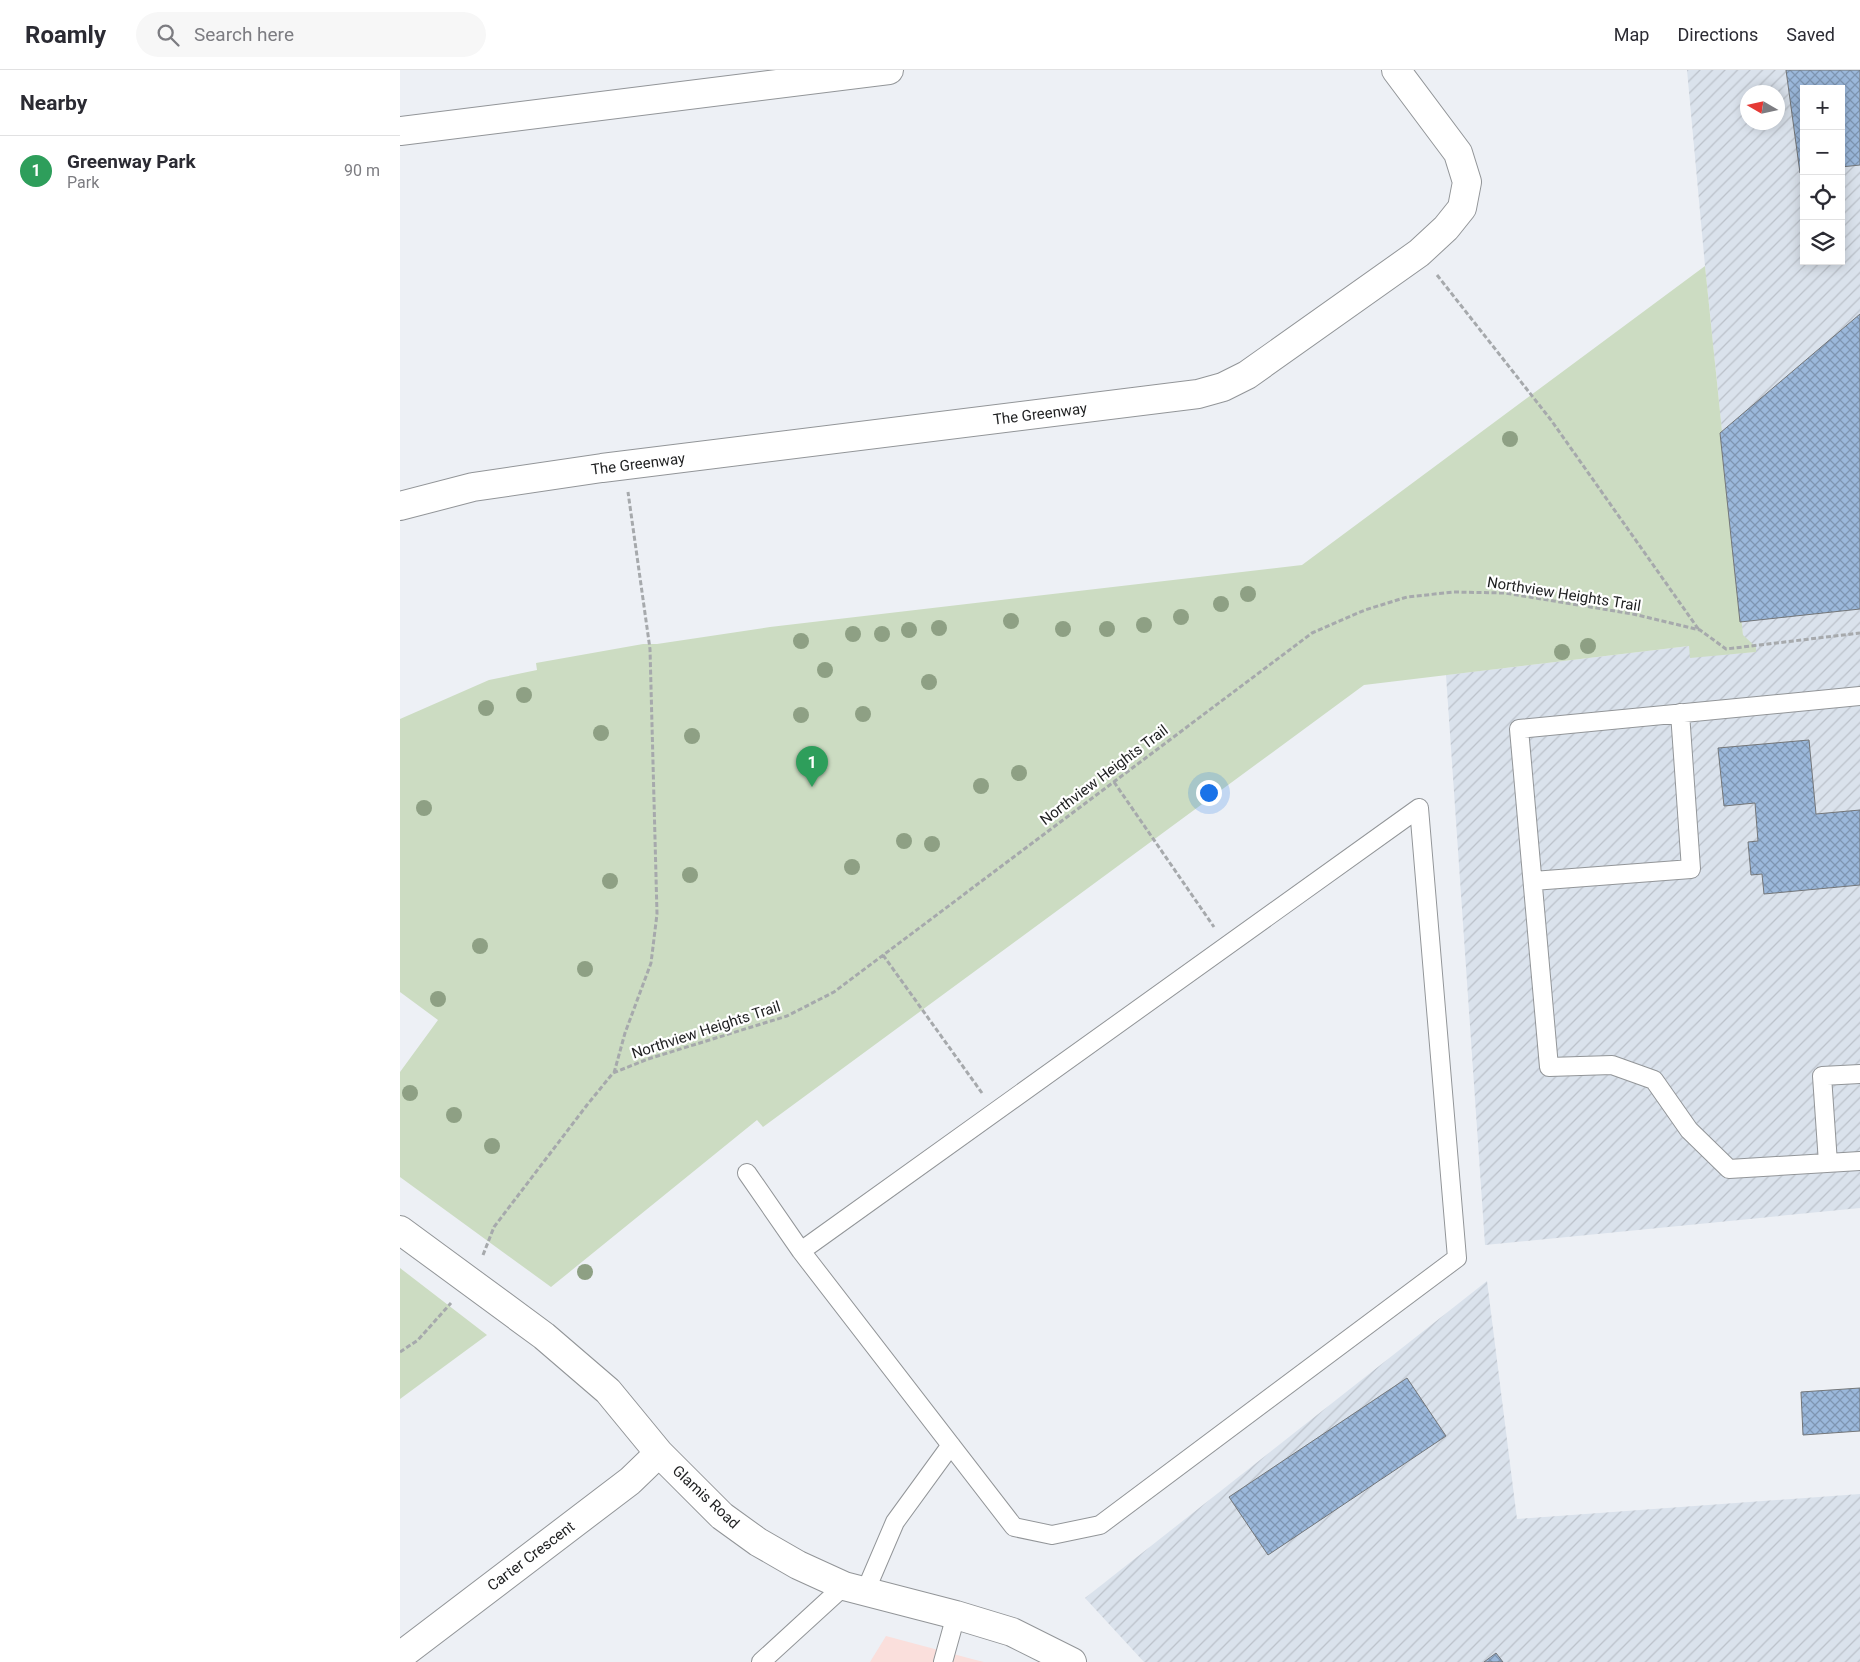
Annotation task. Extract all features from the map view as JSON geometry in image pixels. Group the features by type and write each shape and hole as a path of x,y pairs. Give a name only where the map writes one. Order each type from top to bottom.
{"street":[{"path":"400,131 889,70"},
{"name":"The Greenway","path":"400,506 473,487 624,466 1198,394 1223,387 1247,375 1419,253 1446,228 1462,208 1467,182 1458,153 1396,70"},
{"name":"Glamis Road","path":"400,1230 544,1336 580,1366 608,1391 659,1453 722,1516 798,1566 855,1589 956,1615 1012,1632 1072,1662"},
{"name":"Carter Crescent","path":"400,1656 630,1481 659,1453"}],"lane":[{"path":"1860,696 1519,729 1549,1067 1612,1065 1654,1080 1689,1130 1729,1169 1860,1161"},
{"path":"1533,881 1690,869 1680,713"},
{"path":"747,1173 801,1251 1014,1527 1052,1535 1100,1525 1457,1258 1420,808 801,1251"},
{"path":"1828,1163 1822,1076 1860,1074"},
{"path":"761,1662 855,1589 895,1522 951,1445"},
{"path":"942,1662 956,1615"}],"path":[{"path":"1419,253 1552,420 1700,630"},
{"path":"613,1073 625,1033 651,964 657,914 650,649 624,466"},
{"name":"Northview Heights Trail","path":"482,1257 487,1250 494,1227 613,1073 648,1059 786,1016 834,992 1312,633 1365,610 1407,597 1454,592 1505,593 1633,614 1700,630 1726,649 1860,633"},
{"path":"1114,782 1227,946"},
{"path":"883,955 996,1112"},
{"path":"400,1352 418,1340 452,1302"}],"shaded area":[{"path":"1687,70 1860,70 1860,1208 1485,1245 1446,675 1689,646 1691,657 1756,652 1756,647 1743,636"},
{"path":"1487,1281 1517,1519 1860,1494 1860,1662 1144,1662 1085,1598"},
{"path":"886,1636 972,1659 984,1662 870,1662"}],"green space":[{"path":"1705,266 1743,635 1756,647 1756,652 1690,658 1689,646 1364,685 763,1127 757,1120 551,1287 400,1177 400,1072 438,1020 400,992 400,719 489,680 537,670 536,663 643,644 657,644 770,627 1302,565"},
{"path":"400,1268 487,1335 400,1399"}],"building":[{"path":"1786,70 1860,70 1860,165 1845,167 1845,85 1800,85 1800,173"},
{"path":"1860,314 1860,609 1740,622 1720,433"},
{"path":"1809,740 1816,814 1860,810 1860,885 1764,894 1762,874 1751,875 1748,842 1758,841 1755,803 1724,806 1718,748"},
{"path":"1407,1378 1446,1436 1268,1555 1229,1497"},
{"path":"1860,1388 1860,1431 1803,1435 1801,1392"},
{"path":"1496,1653 1503,1662 1484,1662"}],"place":[{"name":"Greenway Park","path":"812,787"}]}
